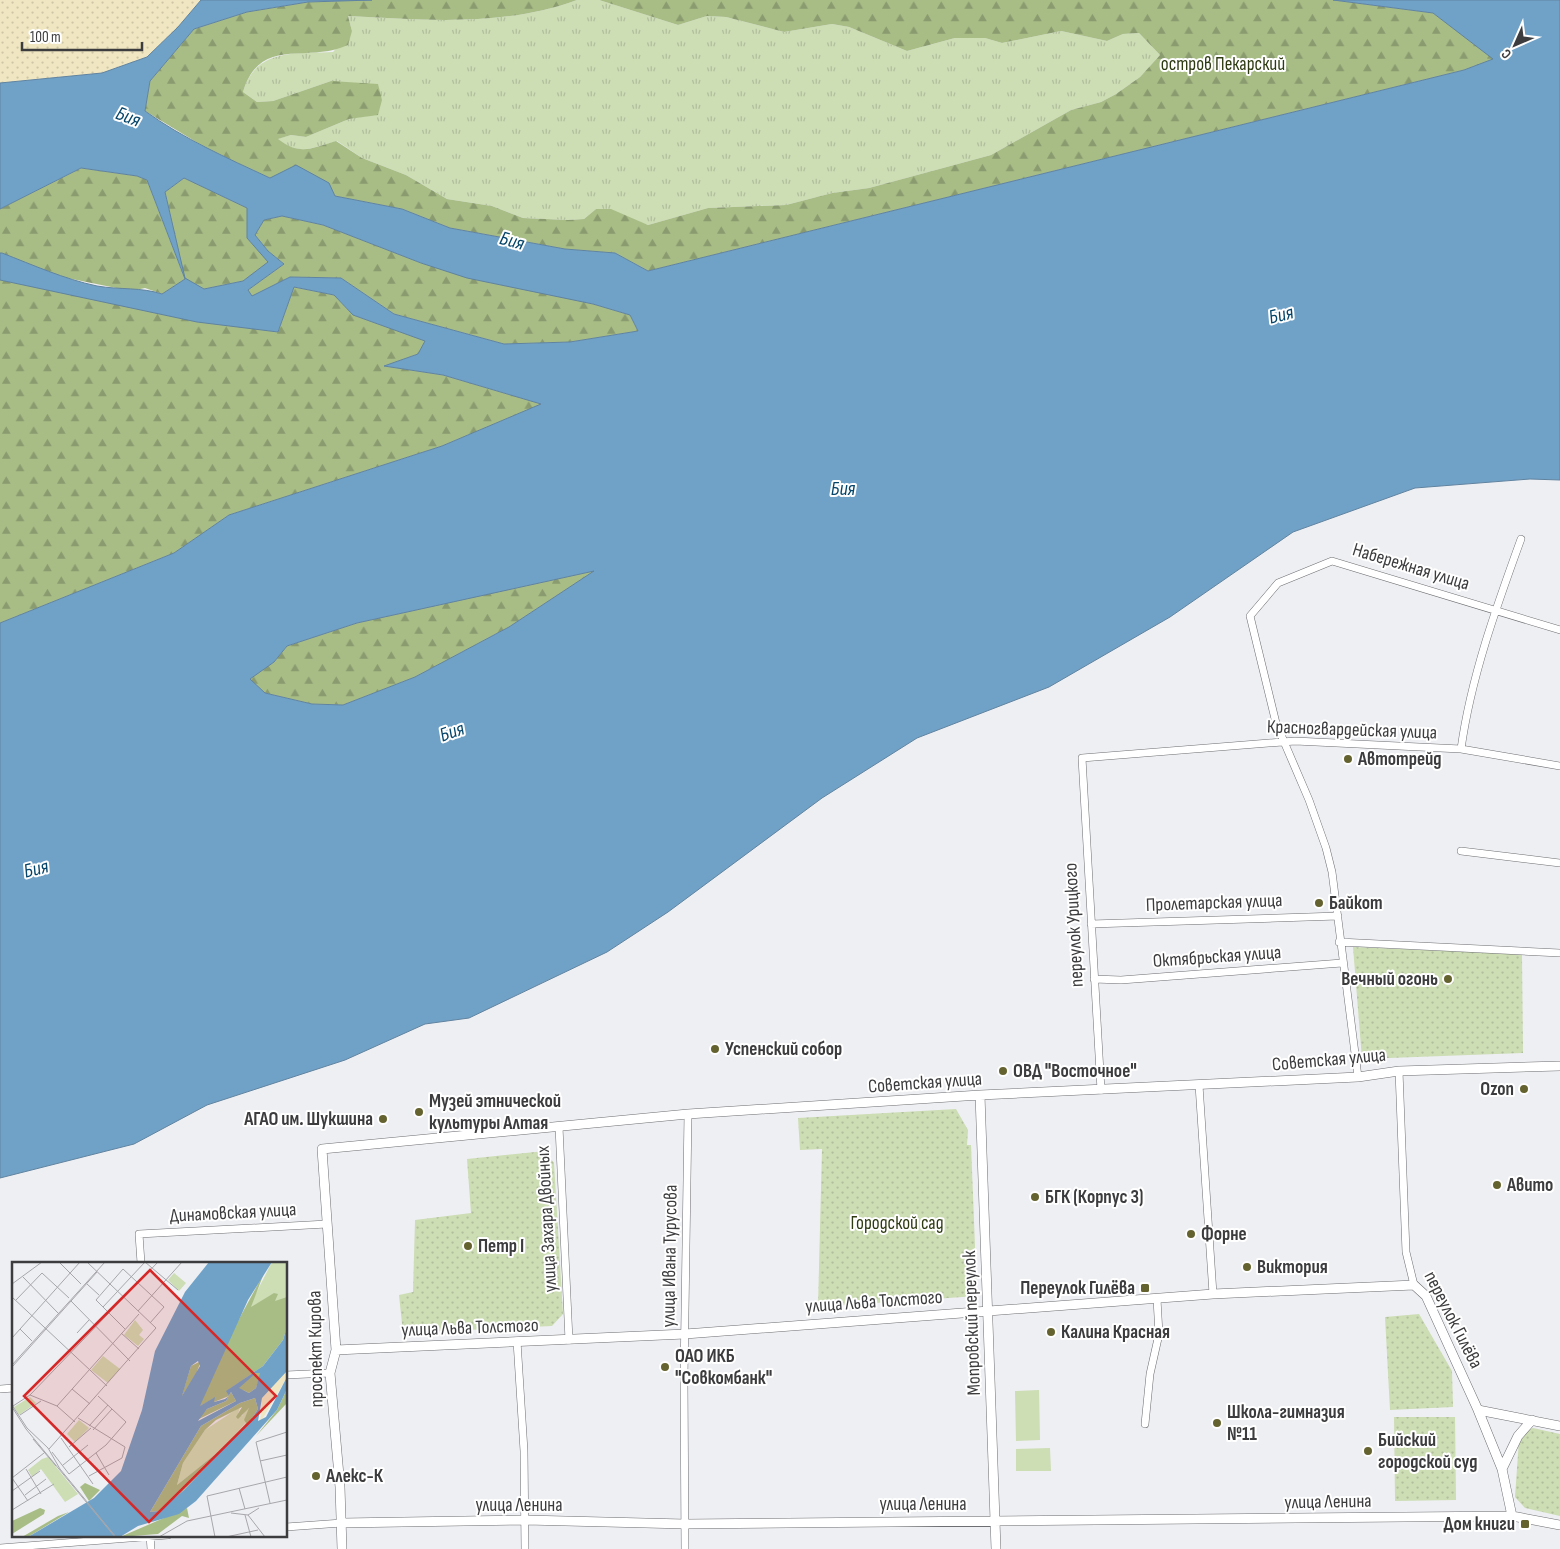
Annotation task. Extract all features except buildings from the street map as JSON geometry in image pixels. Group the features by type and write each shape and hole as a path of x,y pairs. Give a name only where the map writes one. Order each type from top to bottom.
{"street":[{"path":"1461,749 1466,711 1496,609 1521,539"},
{"name":"Набережная улица","path":"1285,741 1276,723 1250,619 1251,613 1278,583 1332,561 1496,609 1560,630"},
{"path":"1285,741 1326,848 1338,916 1342,963 1358,1077"},
{"name":"Красногвардейская улица","path":"1082,758 1285,741 1461,749 1560,766"},
{"name":"переулок Урицкого","path":"1082,758 1101,1090"},
{"path":"1461,851 1560,863"},
{"name":"Пролетарская улица","path":"1091,924 1338,916"},
{"path":"1340,942 1560,953"},
{"name":"Октябрьская улица","path":"1094,979 1120,980 1342,963"},
{"name":"Советская улица","path":"322,1149 688,1114 980,1095 1358,1077 1399,1071 1560,1066"},
{"name":"переулок Гилёва","path":"1399,1071 1406,1252 1414,1285 1426,1296 1478,1410 1502,1469 1512,1516"},
{"path":"1199,1085 1213,1294"},
{"name":"Мопровский переулок","path":"980,1095 996,1549"},
{"name":"улица Ивана Турусова","path":"685,1549 688,1114"},
{"name":"улица Захара Двойных","path":"559,1127 570,1340"},
{"name":"проспект Кирова","path":"322,1149 336,1350 330,1373 342,1523 342,1549"},
{"name":"Динамовская улица","path":"140,1262 140,1234 327,1224"},
{"name":"улица Льва Толстого","path":"336,1350 685,1334 1213,1294 1414,1285"},
{"path":"1145,1424 1150,1374 1159,1334 1157,1298"},
{"path":"517,1341 524,1451 525,1549"},
{"path":"288,1375 330,1373"},
{"path":"1478,1410 1560,1426"},
{"path":"1502,1469 1518,1436 1532,1420"},
{"name":"улица Ленина","path":"288,1527 342,1523 526,1520 685,1524 1512,1516 1560,1525"},
{"path":"0,1548 150,1536 151,1549"}],"green space":[{"name":"остров Пекарский","path":"372,0 577,0 549,9 493,18 435,20 348,16 352,31 348,45 332,50 273,57 261,63 251,74 243,92 257,102 273,101 331,81 378,84 382,100 378,115 349,119 306,137 291,135 278,139 300,149 313,148 336,141 362,158 406,175 447,199 492,206 523,218 584,219 596,209 611,209 648,225 708,208 786,205 832,193 869,188 991,155 1071,110 1101,102 1116,94 1140,77 1160,55 1139,33 1123,34 1107,41 1061,31 1002,43 985,38 955,38 907,51 849,27 832,24 784,32 726,17 707,16 678,25 599,0 1333,0 1433,13 1494,59 1464,70 648,271 615,253 565,249 450,228 402,209 335,196 270,178 206,148 145,111 150,81 194,29 247,12 308,2"},
{"path":"577,0 599,0 678,25 707,16 726,17 784,32 832,24 849,27 907,51 955,38 985,38 1002,43 1061,31 1107,41 1123,34 1139,33 1160,55 1140,77 1116,94 1101,102 1071,110 991,155 869,188 832,193 786,205 708,208 648,225 596,209 584,219 523,218 492,206 447,199 406,175 362,158 337,141 313,148 299,149 277,139 291,135 306,137 349,119 378,114 331,81 273,101 257,102 243,92 249,78 257,67 278,56 333,52 352,31 348,16 435,20 493,18 549,9"},
{"path":"81,168 137,176 147,180 183,274 165,192 184,178 247,208 247,238 269,262 243,281 204,289 185,279 162,294 145,288 131,291 62,277 0,253 0,209"},
{"path":"282,216 323,225 421,263 593,304 630,315 638,331 570,342 504,344 394,314 341,278 290,277 252,297 248,290 284,264 268,251 255,235 264,220"},
{"path":"0,280 278,332 294,287 334,295 353,315 426,341 418,354 385,366 443,375 542,404 442,446 229,515 174,553 0,623"},
{"path":"596,570 509,627 415,677 343,705 312,704 265,693 249,679 274,662 287,646 357,623"},
{"path":"1353,947 1522,954 1523,1053 1362,1059"},
{"name":"Городской сад","path":"956,1109 968,1130 967,1145 971,1145 977,1296 818,1307 822,1149 800,1150 798,1118"},
{"path":"545,1151 554,1163 563,1314 552,1326 403,1333 399,1295 413,1292 415,1220 471,1213 467,1159"},
{"path":"1419,1314 1452,1371 1453,1407 1390,1410 1385,1317"},
{"path":"1039,1390 1040,1440 1016,1441 1015,1391"},
{"path":"1394,1417 1455,1417 1456,1500 1395,1501"},
{"path":"1533,1428 1560,1434 1560,1516 1525,1508 1515,1497 1519,1440 1524,1431"},
{"path":"1050,1448 1051,1471 1016,1471 1016,1449"}],"sand":[{"path":"0,0 201,0 178,27 147,57 102,73 0,83"}],"water":[{"name":"Бия","path":"201,0 372,0 308,2 247,12 194,29 150,81 145,111 190,139 270,178 296,165 329,183 335,196 402,209 450,228 565,249 615,253 648,271 1464,70 1493,59 1433,13 1333,0 1560,0 1560,480 1530,479 1415,488 1293,532 1170,617 1049,687 917,738 822,798 668,912 607,952 469,1018 425,1024 345,1060 207,1105 134,1144 0,1178 0,623 174,553 229,515 442,446 541,404 443,375 384,366 418,354 425,341 353,315 334,295 294,287 278,332 197,322 0,280 0,253 73,280 97,286 146,290 162,294 185,279 147,180 137,176 81,168 0,209 0,83 102,73 147,57 178,27","holes":["184,178 247,208 247,238 268,262 243,281 204,289 185,278 165,192","282,216 323,225 421,263 467,278 593,304 630,315 638,331 570,342 504,344 394,314 341,278 290,277 252,296 248,290 284,264 268,251 255,235 264,220","594,571 509,627 415,677 343,705 312,704 265,693 250,679 274,662 287,646 357,623"]}],"place":[{"name":"Автотрейд","path":"1348,759"},
{"name":"Байкот","path":"1319,903"},
{"name":"Вечный огонь","path":"1448,979"},
{"name":"Успенский собор","path":"715,1049"},
{"name":"ОВД \"Восточное\"","path":"1003,1071"},
{"name":"Ozon","path":"1524,1089"},
{"name":"Музей этнической культуры Алтая","path":"419,1112"},
{"name":"АГАО им. Шукшина","path":"383,1119"},
{"name":"Авито","path":"1497,1185"},
{"name":"БГК (Корпус 3)","path":"1035,1197"},
{"name":"Форне","path":"1191,1234"},
{"name":"Петр I","path":"468,1246"},
{"name":"Виктория","path":"1247,1267"},
{"name":"Переулок Гилёва","path":"1145,1288"},
{"name":"Калина Красная","path":"1051,1332"},
{"name":"ОАО ИКБ \"Совкомбанк\"","path":"665,1367"},
{"name":"Школа-гимназия №11","path":"1217,1423"},
{"name":"Бийский городской суд","path":"1368,1451"},
{"name":"Алекс-К","path":"316,1476"},
{"name":"Дом книги","path":"1525,1524"}]}
